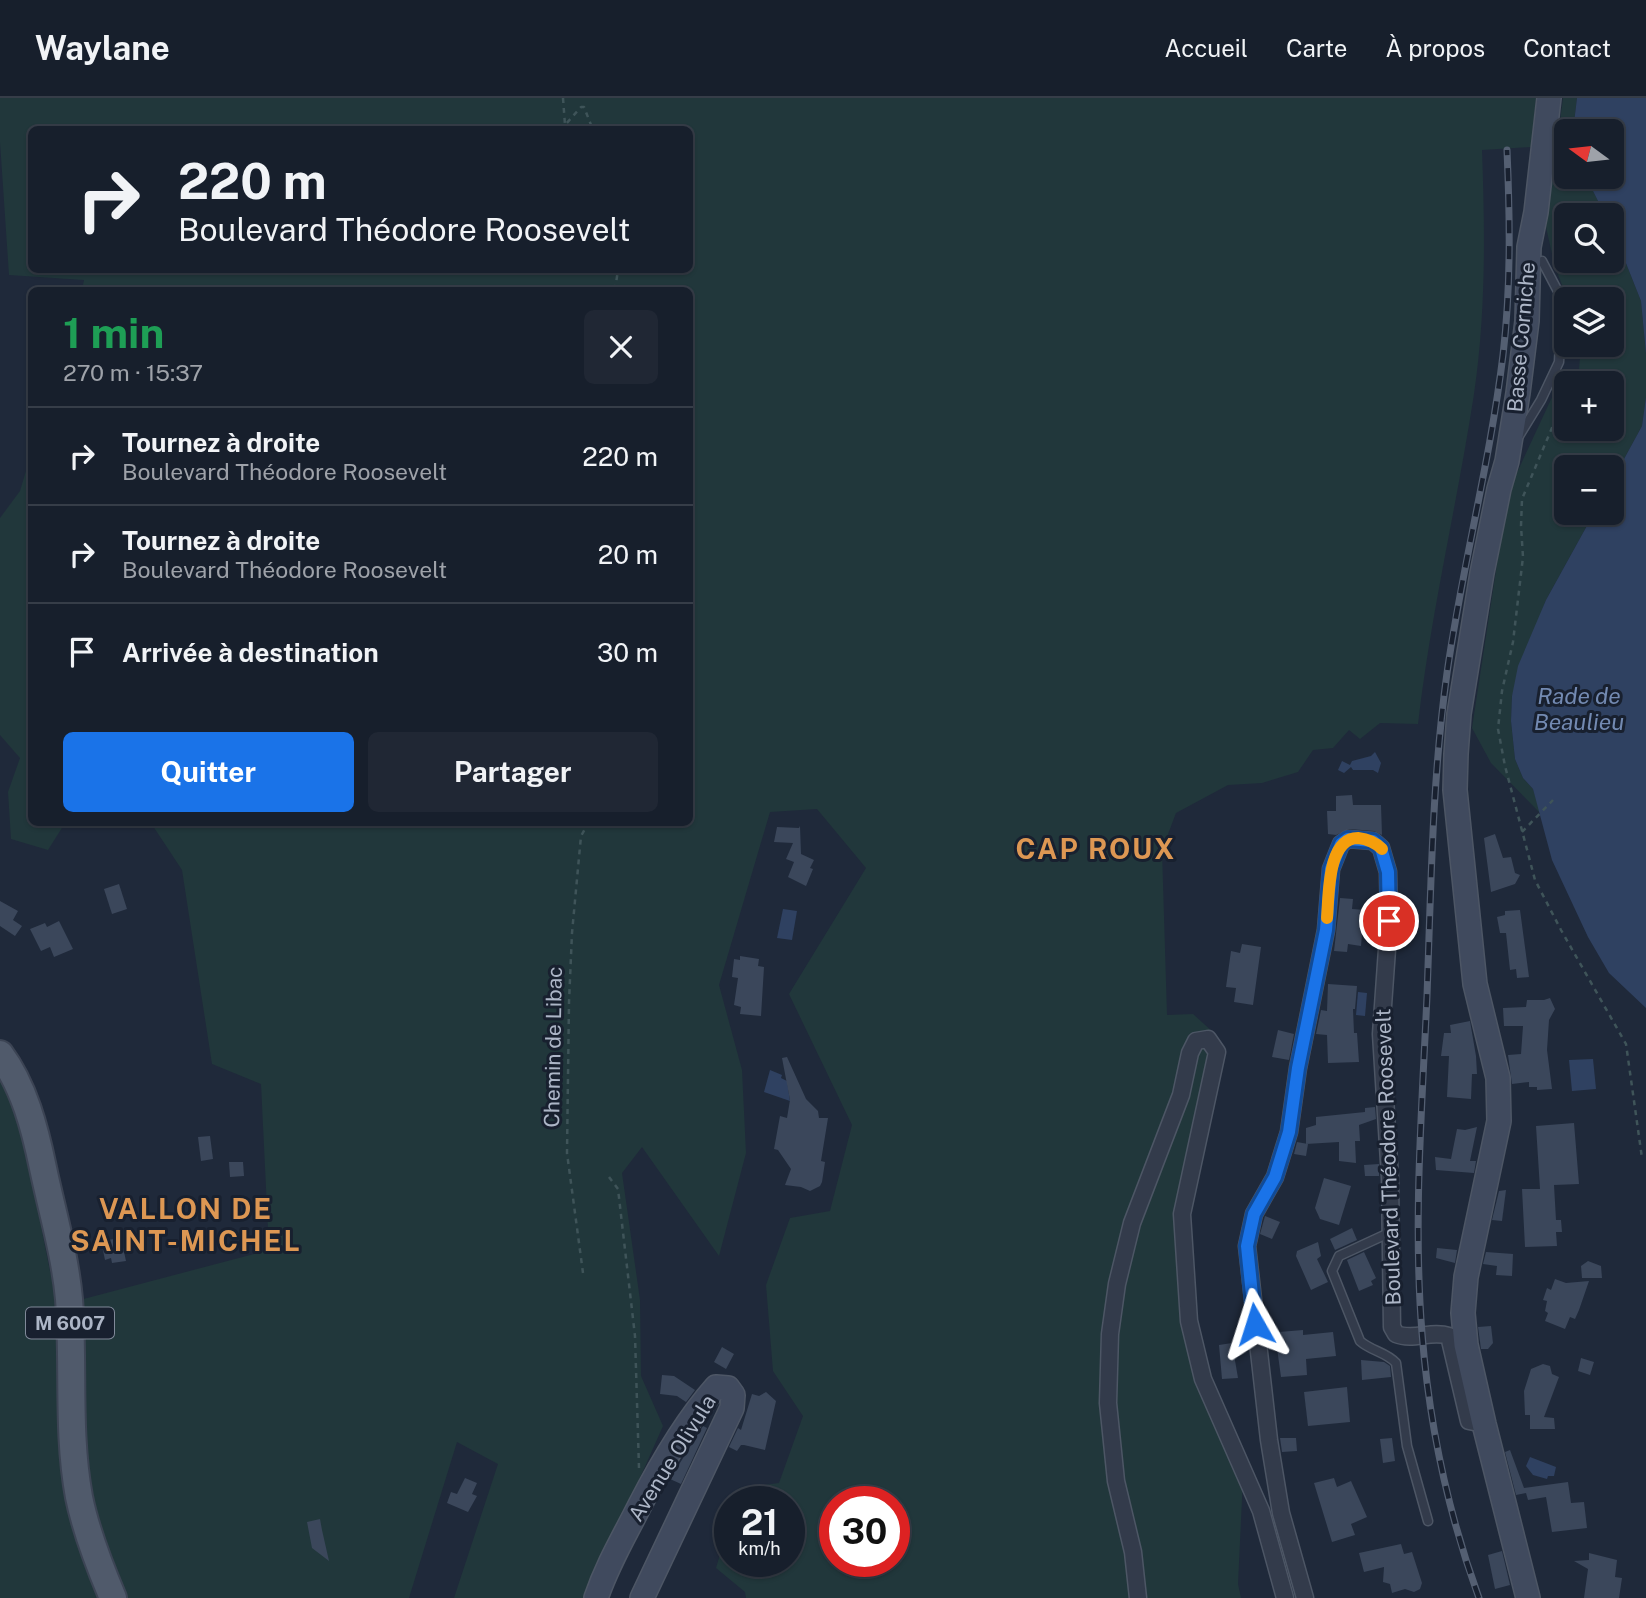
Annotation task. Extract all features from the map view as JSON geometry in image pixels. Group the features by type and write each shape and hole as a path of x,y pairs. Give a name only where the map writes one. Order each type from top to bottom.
{"main road":[{"name":"Basse Corniche","path":"1528,1598 1484,1424 1466,1345 1463,1313 1466,1277 1499,1121 1500,1098 1498,1078 1475,984 1455,790 1459,714 1499,489 1507,461 1524,352 1529,247 1536,212 1549,98"},
{"name":"Basse Corniche","path":"1507,461 1517,439 1538,356 1542,261 1536,212"},
{"name":"M 6007","path":"0,1054 30,1115 52,1208 69,1298 73,1437 79,1497 97,1561 113,1598"},
{"name":"Avenue Olivula","path":"596,1598 617,1547 673,1447 716,1387 727,1388 733,1395 732,1408 642,1598"}],"street":[{"name":"Boulevard Théodore Roosevelt","path":"1305,1598 1281,1513 1271,1452 1247,1246 1254,1214 1275,1177 1289,1132 1298,1068 1326,930 1331,869 1341,844 1348,839 1373,841 1381,848 1388,872 1389,921 1381,1034 1394,1331 1405,1337 1441,1334 1449,1336 1469,1422 1484,1424"},
{"path":"1138,1598 1133,1552 1116,1481 1108,1403 1110,1334 1117,1284 1132,1223 1181,1095 1190,1053 1196,1041 1209,1039 1217,1052 1182,1214 1189,1321 1203,1379 1261,1511 1284,1598"}],"lane":[{"path":"1391,1232 1339,1256 1332,1271 1333,1280 1360,1341 1390,1356 1396,1363 1407,1446 1428,1521"}],"path":[{"path":"563,98 565,125 584,107 591,126"},
{"path":"1554,423 1522,499 1523,557 1514,642 1502,691 1498,729 1504,766 1535,880 1626,1044 1642,1158"},
{"path":"1522,832 1553,800"},
{"name":"Chemin de Libac","path":"583,1273 567,1153 572,933 581,836 587,826"},
{"path":"610,1177 618,1189 635,1336 640,1506"}],"green space":[{"path":"0,98 1536,98 1531,147 1482,150 1484,272 1478,364 1418,724 1380,723 1360,739 1349,730 1333,748 1313,750 1298,772 1262,783 1228,785 1176,813 1162,850 1167,1015 1193,1014 1214,1033 1219,1055 1186,1219 1194,1321 1212,1387 1244,1456 1238,1584 1241,1598 746,1598 745,1592 727,1577 805,1577 805,1486 755,1486 779,1483 803,1416 773,1371 766,1285 790,1218 830,1211 852,1125 789,994 866,868 817,809 770,812 719,985 742,1070 746,1153 719,1256 642,1147 622,1173 640,1300 641,1376 663,1426 615,1534 610,1598 454,1598 498,1464 457,1442 409,1598 0,1598 0,1081 18,1111 57,1306 269,1250 261,1084 212,1064 182,870 153,826 693,826 693,287 83,287 84,280 9,275 0,142"},
{"path":"1563,98 1577,98 1574,119 1560,119"},
{"path":"1554,166 1554,189 1592,189 1599,203 1554,203 1554,263 1546,227"},
{"path":"1624,258 1641,301 1646,354 1646,397 1642,426 1624,459 1624,455 1554,455 1554,525 1587,525 1546,600 1512,696 1511,721 1515,759 1523,778 1533,789 1541,814 1491,763 1472,728 1508,492 1554,393 1554,441 1624,441 1624,371 1579,371 1580,357 1624,357 1624,287 1563,287 1557,273 1624,273"},
{"path":"28,464 28,826 63,826 48,850 11,839 8,792 20,758 0,735 0,518 20,491"}],"water":[{"path":"1577,98 1646,98 1646,354 1641,301 1624,258 1624,203 1599,203 1592,189 1624,189 1624,119 1574,119"},
{"name":"Rade de Beaulieu","path":"1646,397 1646,1008 1609,973 1588,937 1552,860 1533,789 1523,778 1515,759 1511,721 1512,696 1518,666 1546,600 1587,525 1624,525 1624,459 1642,426"},
{"path":"1375,752 1381,763 1378,773 1373,770 1353,770 1351,767 1344,773 1338,770 1342,761 1350,765 1352,761 1371,756"},
{"path":"783,909 797,911 792,940 777,938"},
{"path":"1358,992 1367,993 1365,1016 1356,1015"},
{"path":"1593,1059 1596,1089 1572,1091 1569,1060"},
{"path":"770,1070 782,1075 781,1078 787,1081 790,1101 764,1092"},
{"path":"1530,1457 1556,1467 1554,1476 1548,1476 1547,1479 1533,1475 1526,1466"}],"building":[{"path":"1352,795 1353,805 1381,805 1382,835 1374,831 1349,829 1336,835 1328,834 1327,811 1336,811 1336,796"},
{"path":"800,826 801,854 814,860 806,886 788,877 794,862 786,859 793,843 774,842 777,827"},
{"path":"1495,834 1503,858 1511,857 1515,873 1520,875 1515,884 1491,892 1484,838"},
{"path":"119,884 127,909 112,914 104,889"},
{"path":"1340,898 1353,899 1352,909 1365,910 1364,922 1376,923 1376,936 1362,934 1361,946 1348,944 1347,952 1334,951"},
{"path":"0,901 18,911 13,920 22,926 15,936 0,926"},
{"path":"1520,910 1529,977 1517,978 1516,969 1510,970 1506,933 1500,933 1497,917 1505,915 1505,911"},
{"path":"59,921 73,949 54,957 50,947 41,951 30,929 45,923 47,927"},
{"path":"1242,944 1261,947 1253,1005 1234,1002 1236,988 1226,987 1231,951 1240,953"},
{"path":"740,956 759,959 758,966 764,967 761,1016 740,1014 741,1007 734,1005 738,978 732,977 734,959 740,960"},
{"path":"1328,984 1357,986 1353,1009 1359,1062 1328,1063 1327,1035 1316,1034 1321,1010 1327,1011"},
{"path":"1550,998 1555,1009 1549,1020 1547,1050 1552,1089 1537,1090 1537,1087 1529,1087 1529,1082 1512,1084 1508,1055 1521,1054 1523,1026 1504,1026 1503,1008 1526,1007 1527,1000"},
{"path":"1470,1021 1477,1074 1472,1074 1471,1099 1447,1097 1449,1056 1441,1056 1444,1033 1451,1033 1450,1025"},
{"path":"1278,1030 1294,1034 1289,1060 1272,1057"},
{"path":"787,1057 806,1099 818,1111 819,1118 828,1118 821,1161 825,1162 822,1182 810,1191 785,1185 791,1169 778,1150 774,1149 780,1116 787,1118 790,1100 782,1058"},
{"path":"1375,1107 1376,1119 1359,1125 1360,1141 1355,1141 1356,1163 1339,1161 1339,1142 1306,1144 1306,1128 1316,1125 1316,1117 1365,1112 1365,1108"},
{"path":"1574,1123 1579,1184 1554,1185 1556,1220 1561,1220 1562,1232 1556,1232 1557,1246 1525,1247 1522,1189 1540,1189 1536,1126"},
{"path":"1477,1127 1470,1161 1476,1161 1474,1173 1436,1170 1435,1157 1451,1159 1457,1129"},
{"path":"210,1136 213,1159 201,1161 198,1137"},
{"path":"1297,1142 1308,1144 1306,1156 1294,1154"},
{"path":"229,1162 243,1162 244,1176 230,1177"},
{"path":"1379,1164 1379,1176 1365,1176 1364,1165"},
{"path":"1324,1178 1351,1186 1339,1225 1320,1219 1315,1208"},
{"path":"1506,1190 1502,1221 1492,1220 1499,1191"},
{"path":"1265,1216 1280,1222 1272,1239 1260,1234"},
{"path":"1352,1228 1357,1240 1335,1250 1330,1239"},
{"path":"121,1238 126,1261 112,1263 111,1258 105,1260 101,1241"},
{"path":"1318,1242 1321,1256 1317,1259 1328,1282 1311,1290 1296,1256 1297,1251"},
{"path":"1437,1248 1457,1250 1455,1263 1436,1258"},
{"path":"1364,1252 1376,1278 1371,1281 1373,1285 1359,1291 1347,1260"},
{"path":"1486,1252 1513,1254 1512,1276 1496,1275 1497,1266 1483,1264"},
{"path":"1588,1261 1601,1266 1602,1278 1582,1278 1581,1266"},
{"path":"1555,1279 1566,1283 1589,1281 1575,1319 1570,1317 1565,1329 1545,1321 1548,1313 1545,1311 1547,1301 1543,1300 1547,1288 1551,1290"},
{"path":"1491,1326 1493,1343 1488,1349 1481,1349 1478,1327"},
{"path":"1303,1330 1303,1335 1333,1332 1336,1356 1306,1359 1307,1375 1281,1377 1277,1348 1269,1350 1267,1333"},
{"path":"1232,1343 1238,1378 1222,1379 1219,1345"},
{"path":"722,1347 734,1354 726,1369 714,1362"},
{"path":"1581,1358 1594,1362 1590,1375 1578,1371"},
{"path":"1361,1360 1384,1362 1390,1366 1391,1377 1362,1380"},
{"path":"1543,1364 1550,1366 1552,1374 1559,1377 1544,1417 1554,1418 1555,1429 1530,1429 1530,1415 1525,1415 1524,1391 1531,1369"},
{"path":"662,1375 674,1376 695,1390 686,1402 677,1396 660,1394"},
{"path":"1347,1387 1350,1422 1308,1426 1304,1392"},
{"path":"766,1392 776,1401 765,1450 741,1445 737,1451 729,1447 738,1428 741,1430 752,1394 759,1396"},
{"path":"703,1426 707,1428 681,1484 670,1479"},
{"path":"1280,1438 1296,1438 1297,1451 1282,1452"},
{"path":"1392,1438 1395,1461 1383,1463 1380,1439"},
{"path":"1510,1450 1524,1488 1568,1482 1571,1503 1584,1502 1587,1528 1552,1532 1546,1497 1528,1500 1526,1493 1516,1495 1505,1452"},
{"path":"465,1478 477,1483 472,1494 477,1496 468,1512 447,1503 451,1492 457,1494"},
{"path":"1334,1478 1337,1487 1351,1481 1367,1517 1351,1524 1355,1535 1332,1542 1314,1483"},
{"path":"320,1519 329,1561 312,1548 307,1522"},
{"path":"1401,1544 1404,1554 1412,1552 1422,1583 1420,1589 1414,1592 1405,1589 1392,1593 1390,1584 1383,1582 1384,1567 1364,1572 1359,1553"},
{"path":"1502,1551 1510,1585 1495,1589 1488,1555"},
{"path":"1589,1553 1617,1560 1615,1577 1622,1578 1619,1598 1584,1598 1588,1569 1574,1561 1589,1560"}],"railway":[{"path":"1479,1598 1449,1501 1435,1434 1422,1333 1418,1207 1438,753 1453,633 1491,435 1503,355 1509,253 1507,150"}],"slow traffic":[{"path":"1327,918 1331,869 1341,844 1348,839 1360,838 1373,841 1382,849"}],"district":[{"name":"CAP ROUX","path":"1096,848"},
{"name":"VALLON DE SAINT-MICHEL","path":"186,1224"}],"route":[{"path":"1255,1324 1247,1246 1254,1214 1275,1177 1289,1132 1298,1068 1326,930 1331,869 1341,844 1348,839 1373,841 1381,848 1388,872 1389,921"}]}
